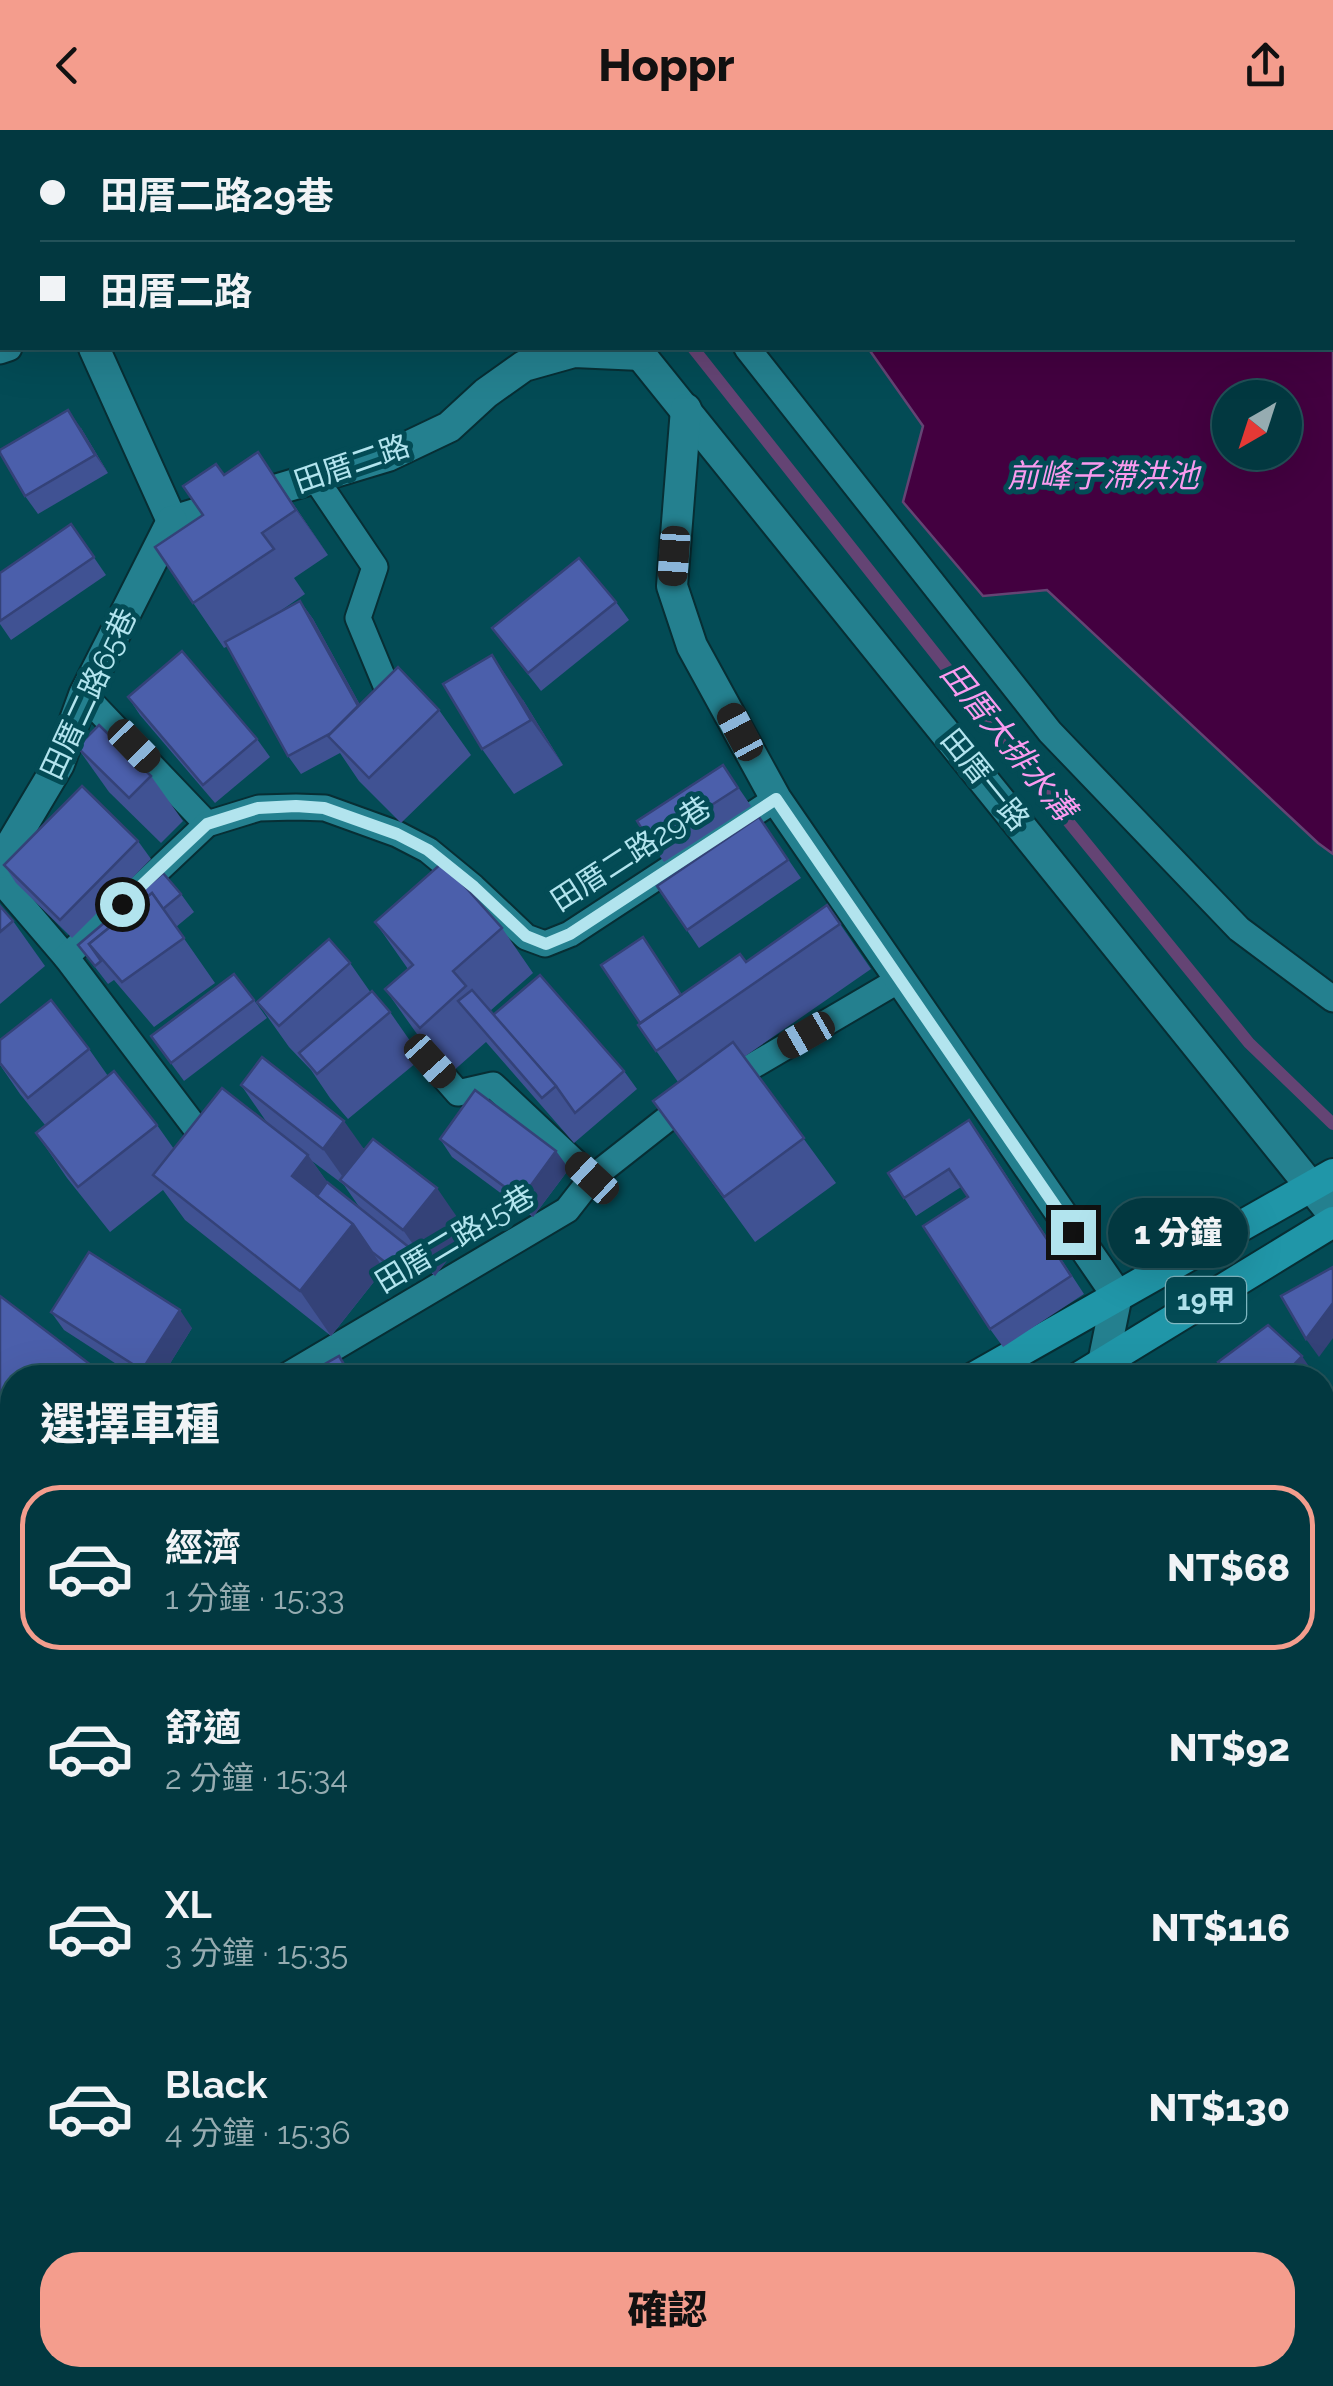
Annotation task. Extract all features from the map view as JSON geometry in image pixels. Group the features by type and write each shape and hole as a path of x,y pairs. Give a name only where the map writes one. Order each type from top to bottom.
{"main road":[{"name":"19甲","path":"995,1365 1325,1178"},
{"name":"19甲","path":"1098,1365 1333,1222"}],"street":[{"path":"95,350 172,521"},
{"name":"田厝二路","path":"172,521 388,456 449,427 486,393 524,366 574,352 638,351"},
{"name":"田厝一路","path":"638,351 1325,1178 1333,1214"},
{"path":"686,409 672,586 692,646 776,799 1117,1294 1092,1365"},
{"name":"田厝二路65巷","path":"0,863 59,764 84,695 172,521"}],"lane":[{"path":"749,350 1050,732 1240,929 1333,999"},
{"path":"315,478 375,567 358,618 392,700"},
{"path":"84,695 207,824"},
{"name":"田厝二路29巷","path":"66,958 207,824 258,808 324,808 428,850 526,936 546,944 570,934 776,799"},
{"path":"0,880 66,958 208,1142"},
{"name":"田厝二路15巷","path":"306,1365 567,1210 592,1178 681,1108 899,980"},
{"path":"430,1061 458,1093 494,1085 592,1178"}],"water":[{"name":"前峰子滯洪池","path":"869,350 1333,350 1333,854 1047,590 983,596 903,502 923,426"}],"building":[{"path":"68,410 95,455 25,496 0,450"},
{"path":"258,452 296,510 262,533 274,549 193,603 155,547 203,515 183,486 216,464 224,475"},
{"path":"71,524 94,557 0,621 0,573"},
{"path":"579,558 616,602 528,673 492,628"},
{"path":"300,601 358,706 331,733 288,756 225,642"},
{"path":"182,651 257,739 203,785 128,697"},
{"path":"492,655 531,720 482,749 443,684"},
{"path":"398,667 439,710 369,778 328,736"},
{"path":"99,725 151,776 129,798 77,747"},
{"path":"723,765 738,788 651,844 637,821"},
{"path":"82,786 138,841 60,920 4,865"},
{"path":"759,817 788,860 687,930 657,886"},
{"path":"443,862 502,928 453,971 466,986 420,1028 385,989 413,965 375,922"},
{"path":"163,873 181,894 163,909 152,893 89,944 101,961 95,966 78,945"},
{"path":"152,893 184,938 122,982 89,944"},
{"path":"827,905 840,924 656,1051 638,1025 740,954 746,962"},
{"path":"0,906 13,921 0,932"},
{"path":"643,937 681,995 640,1023 601,965"},
{"path":"329,939 350,963 279,1026 257,1002"},
{"path":"234,974 254,1000 171,1063 151,1036"},
{"path":"540,975 624,1071 575,1113 493,1015"},
{"path":"472,990 556,1086 542,1098 458,1001"},
{"path":"372,991 390,1012 317,1074 299,1053"},
{"path":"51,1000 89,1049 28,1098 0,1063 0,1040"},
{"path":"733,1042 804,1138 724,1197 653,1101"},
{"path":"262,1057 344,1121 323,1149 241,1085"},
{"path":"114,1071 157,1125 78,1187 36,1133"},
{"path":"222,1088 308,1155 292,1176 353,1224 300,1291 153,1175"},
{"path":"475,1090 556,1151 521,1199 440,1139"},
{"path":"969,1120 1071,1276 990,1329 923,1226 968,1197 949,1169 904,1198 888,1173"},
{"path":"373,1139 437,1188 403,1230 340,1180"},
{"path":"327,1182 410,1248 394,1269 372,1252 353,1224 317,1196"},
{"path":"89,1252 180,1310 145,1365 134,1365 51,1312"},
{"path":"1333,1267 1333,1303 1306,1339 1281,1296"},
{"path":"0,1296 91,1365 0,1365"},
{"path":"1268,1325 1302,1356 1293,1365 1218,1362"},
{"path":"339,1356 344,1365 323,1365"}],"waterway":[{"name":"田厝大排水溝","path":"695,350 1249,1043 1333,1124"}],"route":[{"path":"122,904 207,824 258,808 324,808 397,834 428,850 526,936 546,944 570,934 776,799 1073,1232"}]}
